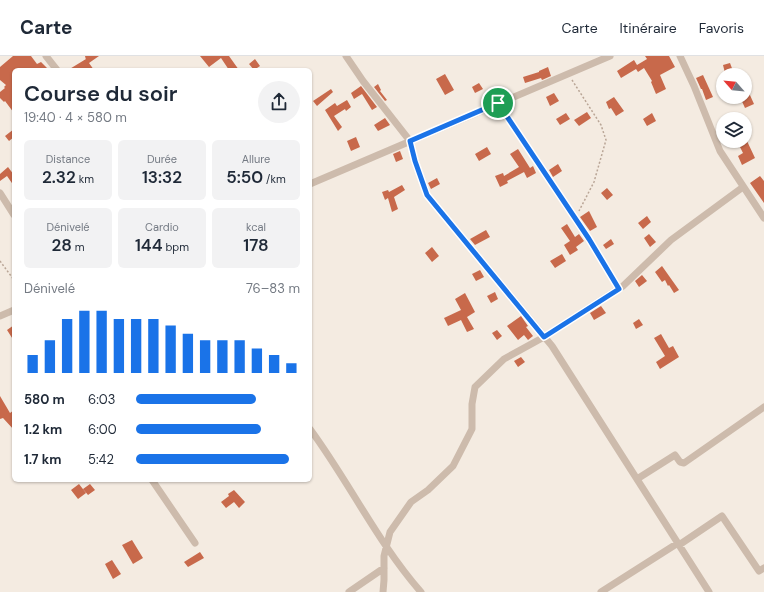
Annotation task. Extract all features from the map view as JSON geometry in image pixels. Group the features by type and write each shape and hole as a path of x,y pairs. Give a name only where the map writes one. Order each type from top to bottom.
{"street":[{"path":"46,56 55,68"},
{"path":"346,56 363,81 410,141 415,161 427,195 552,346 709,592"},
{"path":"312,183 610,56"},
{"path":"680,56 694,86 720,151 764,218"},
{"path":"498,103 575,218 619,289"},
{"path":"383,592 384,556 390,532 411,502 428,490 453,466 472,429 472,404 475,388 504,359 544,337 619,289 670,240 743,187"},
{"path":"0,193 12,212"},
{"path":"0,316 12,311"},
{"path":"637,479 675,455 680,462 684,463 764,407"},
{"path":"312,433 338,470 386,546 409,579 421,592"},
{"path":"153,482 196,543"},
{"path":"601,592 722,516 759,571 764,568"},
{"path":"349,592 384,568"}],"path":[{"path":"568,74 601,125 606,140 594,182 575,218"},
{"path":"0,261 12,277"}],"building":[{"path":"13,56 31,56 37,64 41,62 47,68 12,68 12,110 5,101 4,102 0,98 0,92 6,85 0,80 0,67"},
{"path":"85,56 99,56 89,63 93,68 71,68 86,59"},
{"path":"200,56 229,56 238,68 228,68 221,58 209,67"},
{"path":"645,56 669,56 675,67 660,75 666,89 656,94 651,82 652,81 644,68 638,72 636,69 621,78 617,71 634,60 637,65 647,59"},
{"path":"255,59 260,66 252,68 249,64"},
{"path":"730,63 732,68 724,68 723,65"},
{"path":"548,67 551,76 542,80 541,78 525,83 523,77 539,72"},
{"path":"445,74 454,90 445,95 436,79"},
{"path":"703,75 713,97 706,100 696,78"},
{"path":"479,83 483,89 475,93 472,87"},
{"path":"378,84 381,90 380,91 387,100 385,101 374,87"},
{"path":"361,86 377,107 372,110 362,94 354,99 351,93"},
{"path":"331,89 333,92 317,106 313,101"},
{"path":"554,93 559,101 550,106 546,97"},
{"path":"614,97 624,111 616,116 611,108 609,109 606,102"},
{"path":"347,100 351,107 334,116 342,127 338,131 325,110 335,103 337,106"},
{"path":"752,100 754,104 745,108 743,104 752,104"},
{"path":"587,112 591,118 579,126 574,120"},
{"path":"566,113 570,119 560,125 556,119"},
{"path":"652,113 656,121 647,126 643,119"},
{"path":"385,118 390,125 378,131 374,125"},
{"path":"12,131 12,139 9,141 5,136"},
{"path":"356,137 360,147 351,151 347,141"},
{"path":"487,147 491,154 479,161 475,154"},
{"path":"740,148 750,148 755,158 742,165 738,156 743,153"},
{"path":"518,149 530,168 533,166 536,173 527,178 524,172 507,181 508,183 500,187 495,176 503,173 504,176 519,167 510,154"},
{"path":"400,151 403,159 396,162 393,154"},
{"path":"558,164 562,171 553,177 549,170"},
{"path":"8,167 12,172 12,183 7,176 0,181 0,174"},
{"path":"760,176 764,181 764,203 750,183"},
{"path":"437,178 440,184 431,189 428,183"},
{"path":"402,185 405,190 394,197 398,209 392,212 388,198 385,200 382,192 388,190 389,192"},
{"path":"607,188 613,195 607,200 601,193"},
{"path":"589,211 597,227 590,231 580,217"},
{"path":"647,216 651,222 643,229 638,223"},
{"path":"567,224 575,237 579,234 584,241 576,247 578,250 570,255 564,245 570,241 561,228"},
{"path":"486,230 490,237 475,245 470,239"},
{"path":"649,234 656,242 650,247 644,238"},
{"path":"611,239 614,244 606,249 603,245"},
{"path":"432,247 439,256 432,262 425,253"},
{"path":"562,254 566,261 555,268 550,261"},
{"path":"662,266 679,290 674,293 665,280 662,282 655,272"},
{"path":"480,270 484,277 476,281 472,274"},
{"path":"642,275 647,281 639,287 635,281"},
{"path":"495,292 498,299 491,303 487,296"},
{"path":"465,293 475,312 467,317 474,329 467,332 461,320 448,326 444,318 461,310 455,299"},
{"path":"601,306 606,313 594,320 590,313"},
{"path":"521,316 528,326 526,327 533,336 528,340 524,335 518,340 507,326"},
{"path":"639,319 643,325 636,329 633,323"},
{"path":"12,326 12,338 7,330"},
{"path":"497,330 502,336 497,340 492,333"},
{"path":"661,334 669,348 673,346 679,357 660,369 656,362 665,356 654,338"},
{"path":"521,357 525,362 518,367 514,361"},
{"path":"0,396 10,413 12,412 12,428 3,418 0,419"},
{"path":"79,484 86,493 78,499 71,490"},
{"path":"90,484 95,490 88,495 83,489"},
{"path":"234,490 245,502 239,508 234,502 226,508 221,502"},
{"path":"132,540 143,558 133,564 122,545"},
{"path":"200,552 204,558 188,567 184,562"},
{"path":"112,560 121,574 113,579 105,564"}],"route":[{"path":"498,103 589,239 619,289 544,337 427,195 415,161 410,141 498,103"}]}
